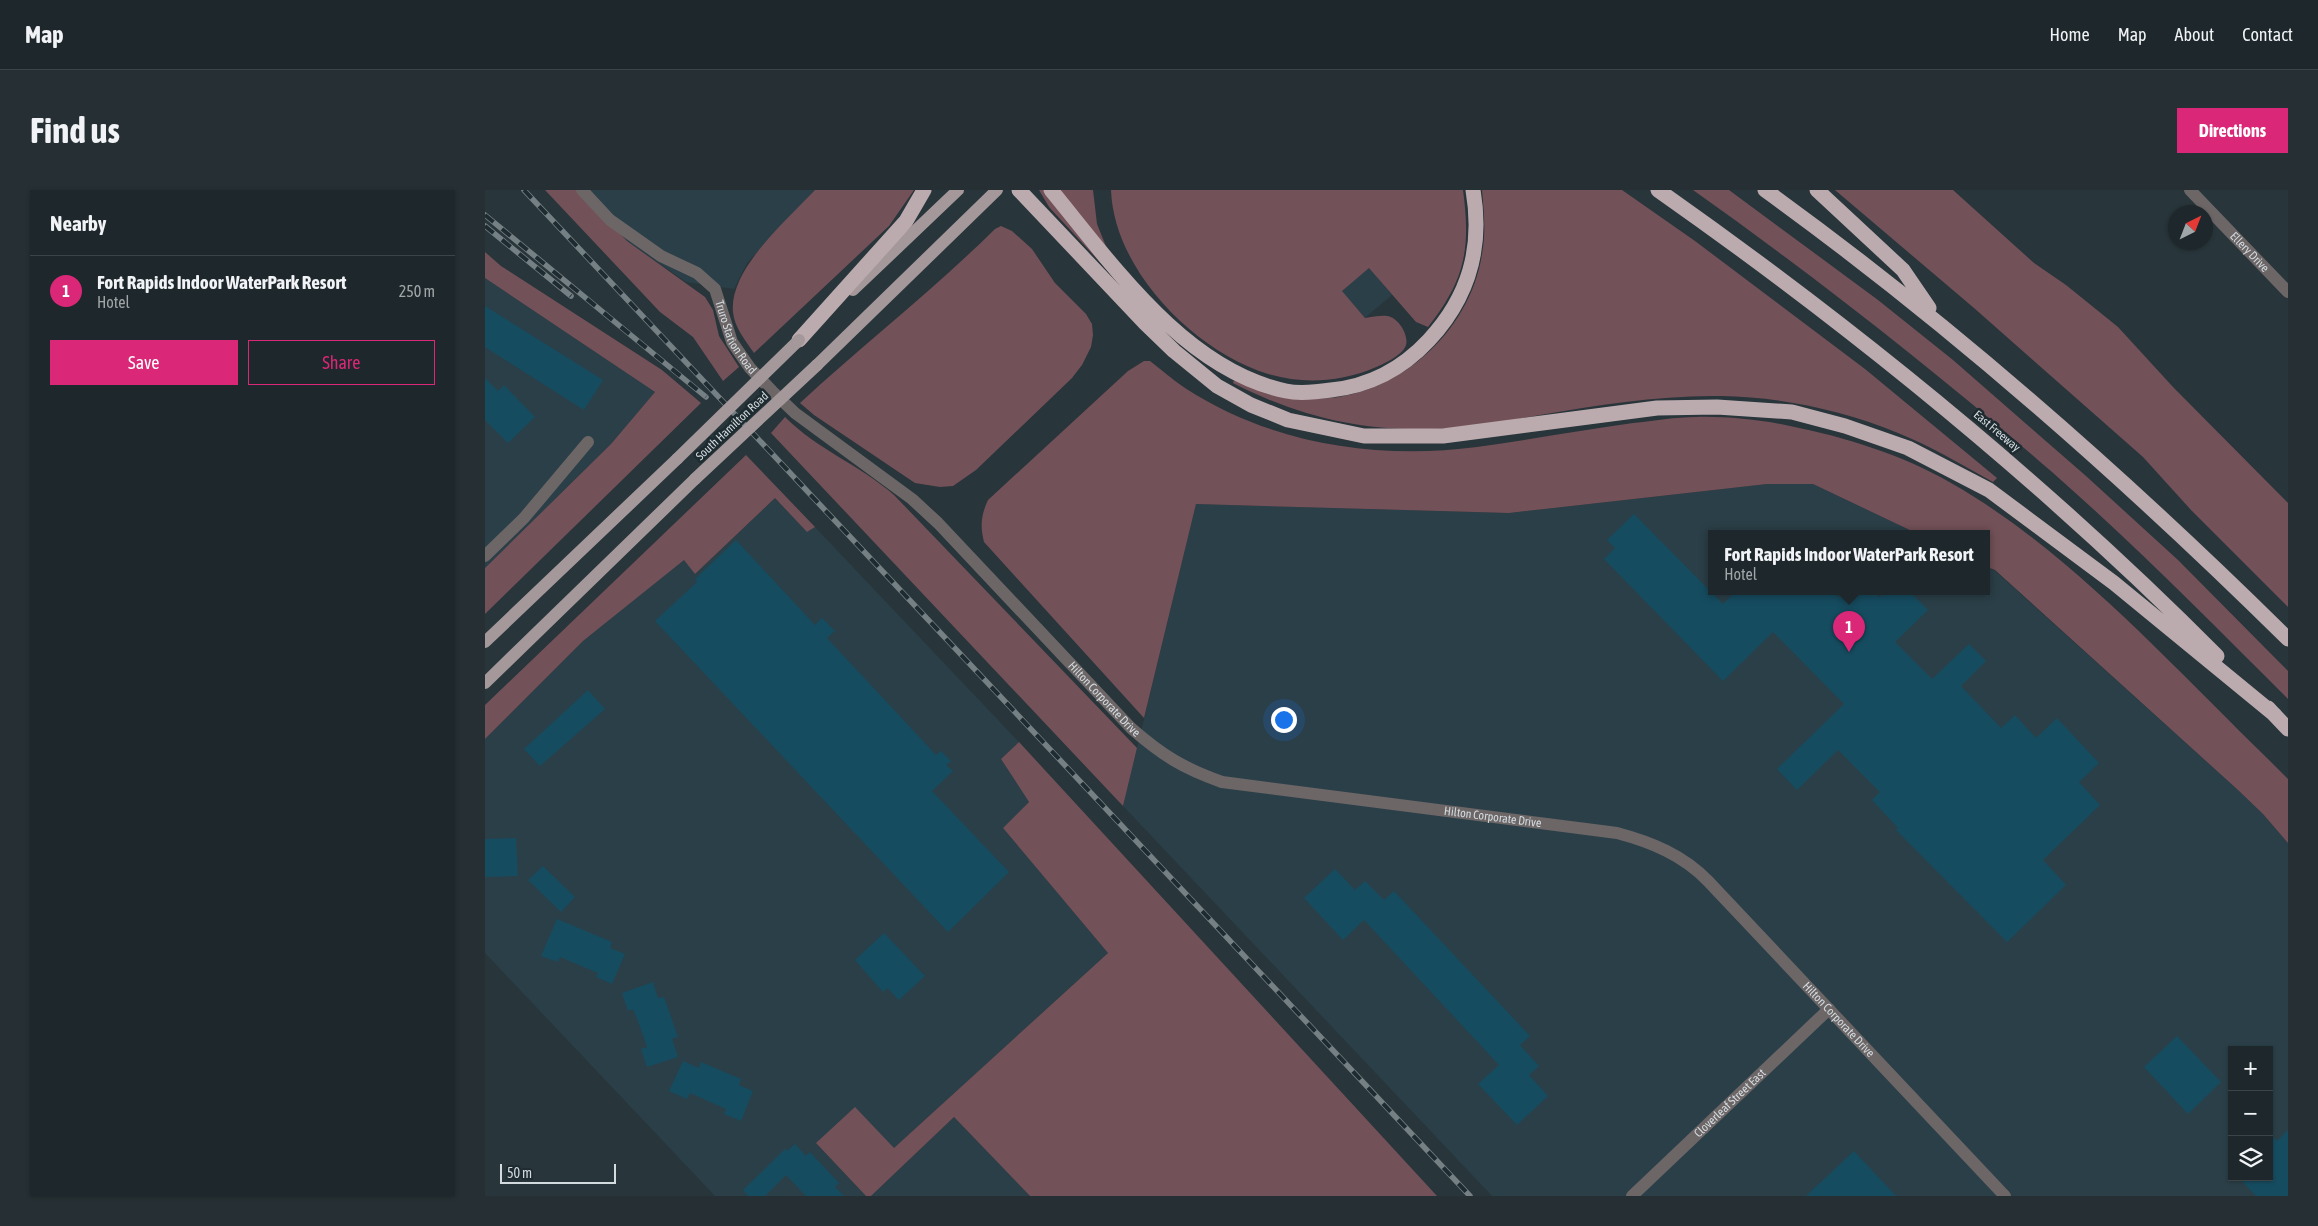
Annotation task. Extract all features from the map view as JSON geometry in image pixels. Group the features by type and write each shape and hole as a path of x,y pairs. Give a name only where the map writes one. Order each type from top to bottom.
{"highway":[{"path":"799,340 906,221 924,190"},
{"path":"1019,190 1174,351 1217,386 1251,405 1288,420 1363,436 1443,436 1657,408 1717,407 1792,412 1845,426 1908,448 1989,490 2115,583 2275,715"},
{"path":"1051,190 1133,289 1193,345 1231,370 1257,382 1287,391 1318,392 1348,388 1381,377 1413,358 1438,330 1459,302 1471,266 1477,230 1473,190"},
{"name":"East Freeway","path":"1658,190 1807,298 1937,400 2013,464 2098,540 2288,729"},
{"path":"1765,190 1937,320 2133,490 2205,557 2288,639"},
{"path":"1817,190 1903,270 1937,320"}],"main road":[{"name":"South Hamilton Road","path":"485,642 958,190"},
{"name":"South Hamilton Road","path":"485,683 997,190"}],"street":[{"name":"Truro Station Road","path":"582,190 610,220 661,256 697,273 715,289 732,342 750,368 795,413 912,499 938,523"},
{"name":"Ellery Drive","path":"2190,190 2288,292"},
{"path":"485,556 524,518 589,442"},
{"name":"Hilton Corporate Drive","path":"938,523 1131,728 1158,752 1187,769 1222,782 1254,788 1617,833 1640,839 1665,850 1696,868 2005,1196"},
{"name":"Cloverleaf Street East","path":"1632,1196 1829,1009"}],"shaded area":[{"path":"545,190 578,190 627,241 705,297 713,310 719,336 739,367 723,381 693,337 660,312"},
{"path":"578,190 815,190 747,263 734,289 686,282 627,241"},
{"path":"815,190 914,190 889,226 754,353 741,334 734,318 734,296 740,279 762,246"},
{"path":"1039,190 1093,190 1097,224 1122,286 1049,207"},
{"path":"1111,190 1463,190 1466,230 1465,247 1457,279 1450,294 1428,327 1416,322 1369,268 1342,291 1365,318 1385,316 1391,317 1399,323 1406,336 1406,345 1396,357 1369,370 1345,377 1306,380 1281,377 1240,363 1213,347 1187,327 1163,303 1142,277 1126,249 1116,220"},
{"path":"1482,190 1622,190 1695,241 1865,369 1997,478 1993,482 1922,444 1877,425 1833,411 1766,399 1721,396 1675,397 1630,401 1475,426 1404,429 1346,423 1317,416 1261,396 1233,383 1234,380 1291,397 1332,398 1362,391 1392,379 1418,361 1441,339 1460,314 1474,285 1484,238"},
{"path":"1693,190 1729,190 1878,300 1953,360 2086,476 2178,560 2288,671 2288,699 2201,612 2083,499 2009,435 1876,326"},
{"path":"1835,190 1953,190 2034,263 2066,285 2118,327 2173,387 2288,503 2288,607 2191,510 2143,457 1974,308"},
{"path":"1001,226 1012,231 1032,249 1055,283 1086,314 1092,324 1091,347 1082,365 1072,378 976,470 953,486 940,487 915,483 814,415 800,403 947,274 995,229"},
{"path":"485,252 501,266 662,370 701,403 485,614 485,568 611,444 655,392 485,278"},
{"path":"1369,267 1392,295 1365,318 1341,291"},
{"path":"485,278 655,392 611,444 485,568"},
{"path":"1144,361 1150,361 1185,388 1218,407 1253,423 1289,435 1363,449 1401,451 1477,447 1633,423 1680,418 1718,417 1768,422 1811,430 1873,448 1913,464 1951,483 1995,510 2078,575 2118,611 2288,779 2288,843 2263,814 2238,790 1995,570 1990,568 1990,530 1910,530 1813,484 1767,484 1509,513 1196,504 1144,718 984,542 982,531 983,516 988,500 1128,371"},
{"path":"785,417 811,439 881,484 894,495 1137,748 1123,806 771,433"},
{"path":"746,455 815,527 807,532 775,498 695,574 684,560 583,641 485,739 485,705"},
{"path":"1767,484 1813,484 1910,530 1708,530 1708,595 1990,595 1990,568 2238,790 2263,814 2288,843 2288,1196 1492,1196 1123,806 1196,504 1509,513"},
{"path":"775,498 807,532 815,527 1019,742 1001,759 1029,802 1003,828 1108,953 893,1149 816,1143 866,1196 715,1196 485,953 485,739 583,641 684,559 695,574"},
{"path":"1019,742 1437,1196 1030,1196 954,1117 871,1196 866,1196 816,1143 855,1107 894,1148 1108,953 1003,828 1029,802 1001,759"},
{"path":"954,1117 1030,1196 871,1196"}],"building":[{"path":"485,306 603,380 584,410 485,347"},
{"path":"485,378 498,391 504,385 535,417 508,443 485,420"},
{"path":"1634,514 1708,589 1708,595 1714,595 1723,604 1732,595 1836,595 1838,597 1840,595 1877,595 1879,597 1881,595 1913,595 1928,610 1895,642 1932,679 1969,644 1986,661 1961,686 2001,728 2015,715 2036,738 2057,718 2099,763 2079,782 2100,805 2043,860 2066,885 2007,942 1896,830 1898,828 1872,800 1880,792 1838,750 1797,790 1777,769 1844,704 1773,632 1723,681 1604,559 1615,548 1607,540"},
{"path":"736,540 815,625 822,618 835,631 827,638 936,755 941,751 951,761 946,765 953,771 932,791 1009,872 948,932 655,621 697,582 695,579"},
{"path":"588,690 605,709 540,766 524,749"},
{"path":"516,838 518,876 485,877 485,839"},
{"path":"543,866 575,897 561,912 528,880"},
{"path":"1335,869 1355,890 1365,881 1384,900 1394,891 1530,1036 1520,1045 1539,1066 1529,1075 1548,1096 1517,1125 1478,1084 1499,1065 1364,920 1343,940 1304,898"},
{"path":"557,919 612,942 610,948 625,954 612,984 596,977 598,973 560,957 558,962 541,956"},
{"path":"884,933 925,976 899,1000 887,988 883,992 855,960"},
{"path":"653,982 658,998 664,997 678,1037 672,1039 678,1057 647,1067 641,1049 647,1047 633,1009 628,1011 622,993"},
{"path":"2177,1036 2221,1082 2188,1114 2144,1067"},
{"path":"683,1061 699,1068 701,1062 741,1079 739,1085 753,1091 741,1121 724,1114 726,1109 690,1093 687,1099 669,1091"},
{"path":"2288,1130 2288,1196 2256,1196 2242,1181 2273,1181 2273,1137 2277,1141"},
{"path":"795,1144 806,1156 810,1152 839,1183 835,1187 844,1196 806,1196 786,1175 765,1196 748,1196 743,1190 785,1149 787,1151"},
{"path":"1854,1151 1896,1196 1806,1196"}],"railway":[{"path":"524,190 1470,1196"},
{"path":"485,215 706,397"},
{"path":"485,226 571,296"}],"place":[{"name":"Fort Rapids Indoor WaterPark Resort","path":"1849,652"}]}
